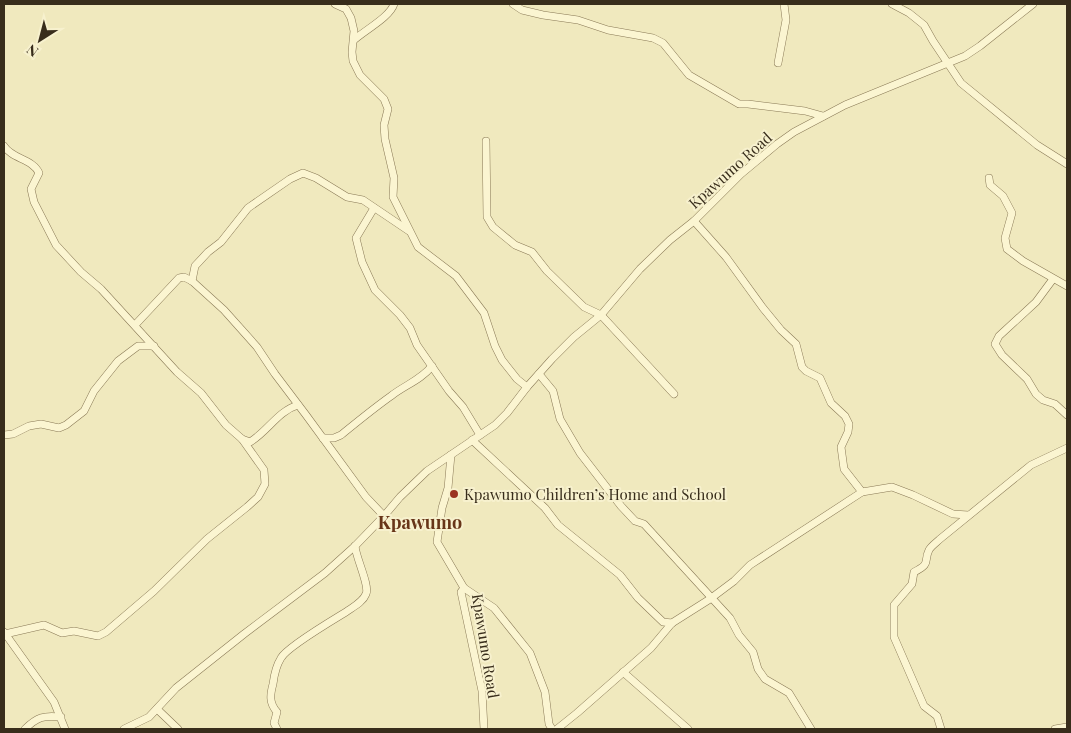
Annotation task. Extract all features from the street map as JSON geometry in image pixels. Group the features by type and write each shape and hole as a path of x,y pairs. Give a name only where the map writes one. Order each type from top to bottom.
{"street":[{"path":"335,4 346,9 354,31 353,61 360,75 384,99 388,109 384,125 385,139 394,178 393,197 418,247 456,276 484,314 502,360 517,379 527,387"},
{"path":"354,40 380,20 394,4"},
{"path":"513,4 543,15 578,20 608,30 653,38 663,43 689,75 739,104 806,111 823,116"},
{"path":"778,63 786,20 784,4"},
{"path":"892,4 910,13 924,24 961,83 1037,145 1067,164"},
{"name":"Kpawumo Road","path":"124,729 149,717 176,688 325,573 355,546 427,471 495,425 574,336 601,315 640,269 741,174 777,144 823,116 886,88 948,64 980,46 1033,4"},
{"path":"486,141 487,217 493,227 514,245 532,252 547,271 584,307 601,315 674,394"},
{"path":"4,146 36,166 39,173 31,189 34,202 56,245 81,272 101,289 177,372 201,394 226,425 242,439 264,470 265,484 258,497 207,539 154,591 106,632 98,636 74,631 62,633 44,625 4,633 54,702 65,729"},
{"path":"192,281 196,266 208,252 221,242 248,208 290,179 303,173 316,178 347,197 363,200 410,231"},
{"path":"989,178 990,185 1003,196 1012,213 1005,238 1007,249 1067,286"},
{"path":"374,208 356,238 362,262 375,290 410,328 416,345 463,407 480,435"},
{"path":"694,220 726,257 780,330 796,344 802,367 806,372 820,378 831,403 846,416 849,424 848,432 841,447 844,469 862,492"},
{"path":"135,325 179,278 184,277 192,281 224,310 257,347 366,497 384,516"},
{"path":"1053,279 1036,302 999,336 996,344 1002,355 1027,379 1036,394 1043,400 1055,404 1067,415"},
{"path":"4,435 13,434 35,424 59,428 66,425 84,410 94,391 118,361 138,346 154,346"},
{"path":"323,438 334,438 340,435 390,396 415,381 432,366"},
{"path":"539,374 553,391 560,419 601,480 635,521 644,524 730,618 739,635 752,652 758,669 765,679 789,692 811,729"},
{"path":"242,439 250,442 257,438 288,408 298,404"},
{"path":"472,440 545,508 558,525 620,575 638,598 663,622 672,623"},
{"path":"941,729 937,716 924,706 894,637 894,605 912,584 914,572 923,568 929,550 968,515 1031,464 1067,448"},
{"name":"Kpawumo Road","path":"451,455 448,488 442,508 437,542 464,588 461,592 482,691 484,729"},
{"path":"557,729 577,714 651,648 672,623 734,581 750,565 862,492 892,487 913,494 953,514 968,515"},
{"path":"277,729 274,723 277,712 272,706 270,695 274,675 281,657 293,646 354,606 364,598 367,592 366,583 356,556 355,546"},
{"path":"464,588 494,608 530,653 545,692 549,724 552,729"},
{"path":"623,672 688,729"},
{"path":"156,709 178,729"},
{"path":"25,729 47,715 61,717"},
{"path":"1055,729 1067,727"}],"place":[{"name":"Kpawumo Children’s Home and School","path":"454,494"}],"district":[{"name":"Kpawumo","path":"420,522"}]}
